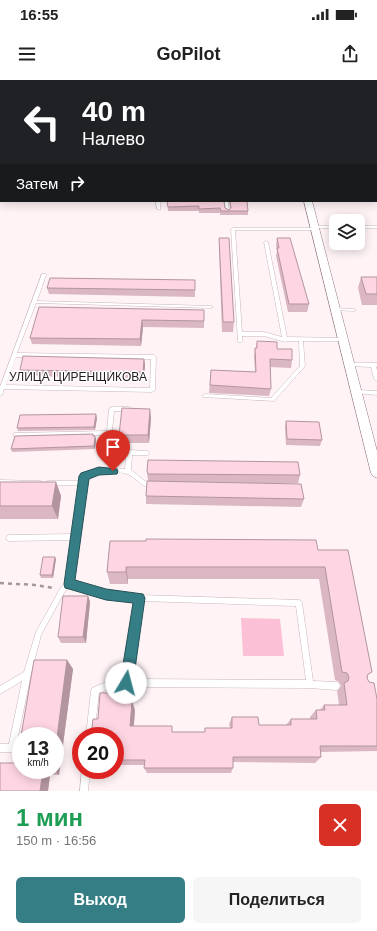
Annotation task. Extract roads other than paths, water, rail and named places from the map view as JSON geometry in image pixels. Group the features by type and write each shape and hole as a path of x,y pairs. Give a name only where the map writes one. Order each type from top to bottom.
{"street":[{"path":"308,202 377,473"}],"lane":[{"path":"158,202 159,209"},
{"path":"226,202 228,212"},
{"path":"240,341 233,228 329,227"},
{"path":"365,227 377,227"},
{"path":"266,242 285,340"},
{"path":"0,394 44,275"},
{"path":"34,302 211,307"},
{"path":"335,309 354,310"},
{"path":"240,334 264,334 280,340 343,340"},
{"path":"205,396 272,400 303,366 301,340"},
{"name":"УЛИЦА ЦИРЕНЩИКОВА","path":"3,387 152,390 154,358 15,355"},
{"path":"350,365 375,365 377,379"},
{"path":"357,392 377,393"},
{"path":"134,410 112,409 106,452 146,453"},
{"path":"16,435 109,433"},
{"path":"128,472 130,452"},
{"path":"0,748 12,748 27,674 38,634 66,586 76,537 84,476 99,471 128,472 147,486 163,486"},
{"path":"0,482 83,483"},
{"path":"9,538 76,537"},
{"path":"66,586 106,594 139,598 299,603 310,684"},
{"path":"126,683 139,598"},
{"path":"0,690 27,674"},
{"path":"91,727 95,691 109,685 126,683 310,684 336,686"},
{"path":"84,791 85,779"}]}
